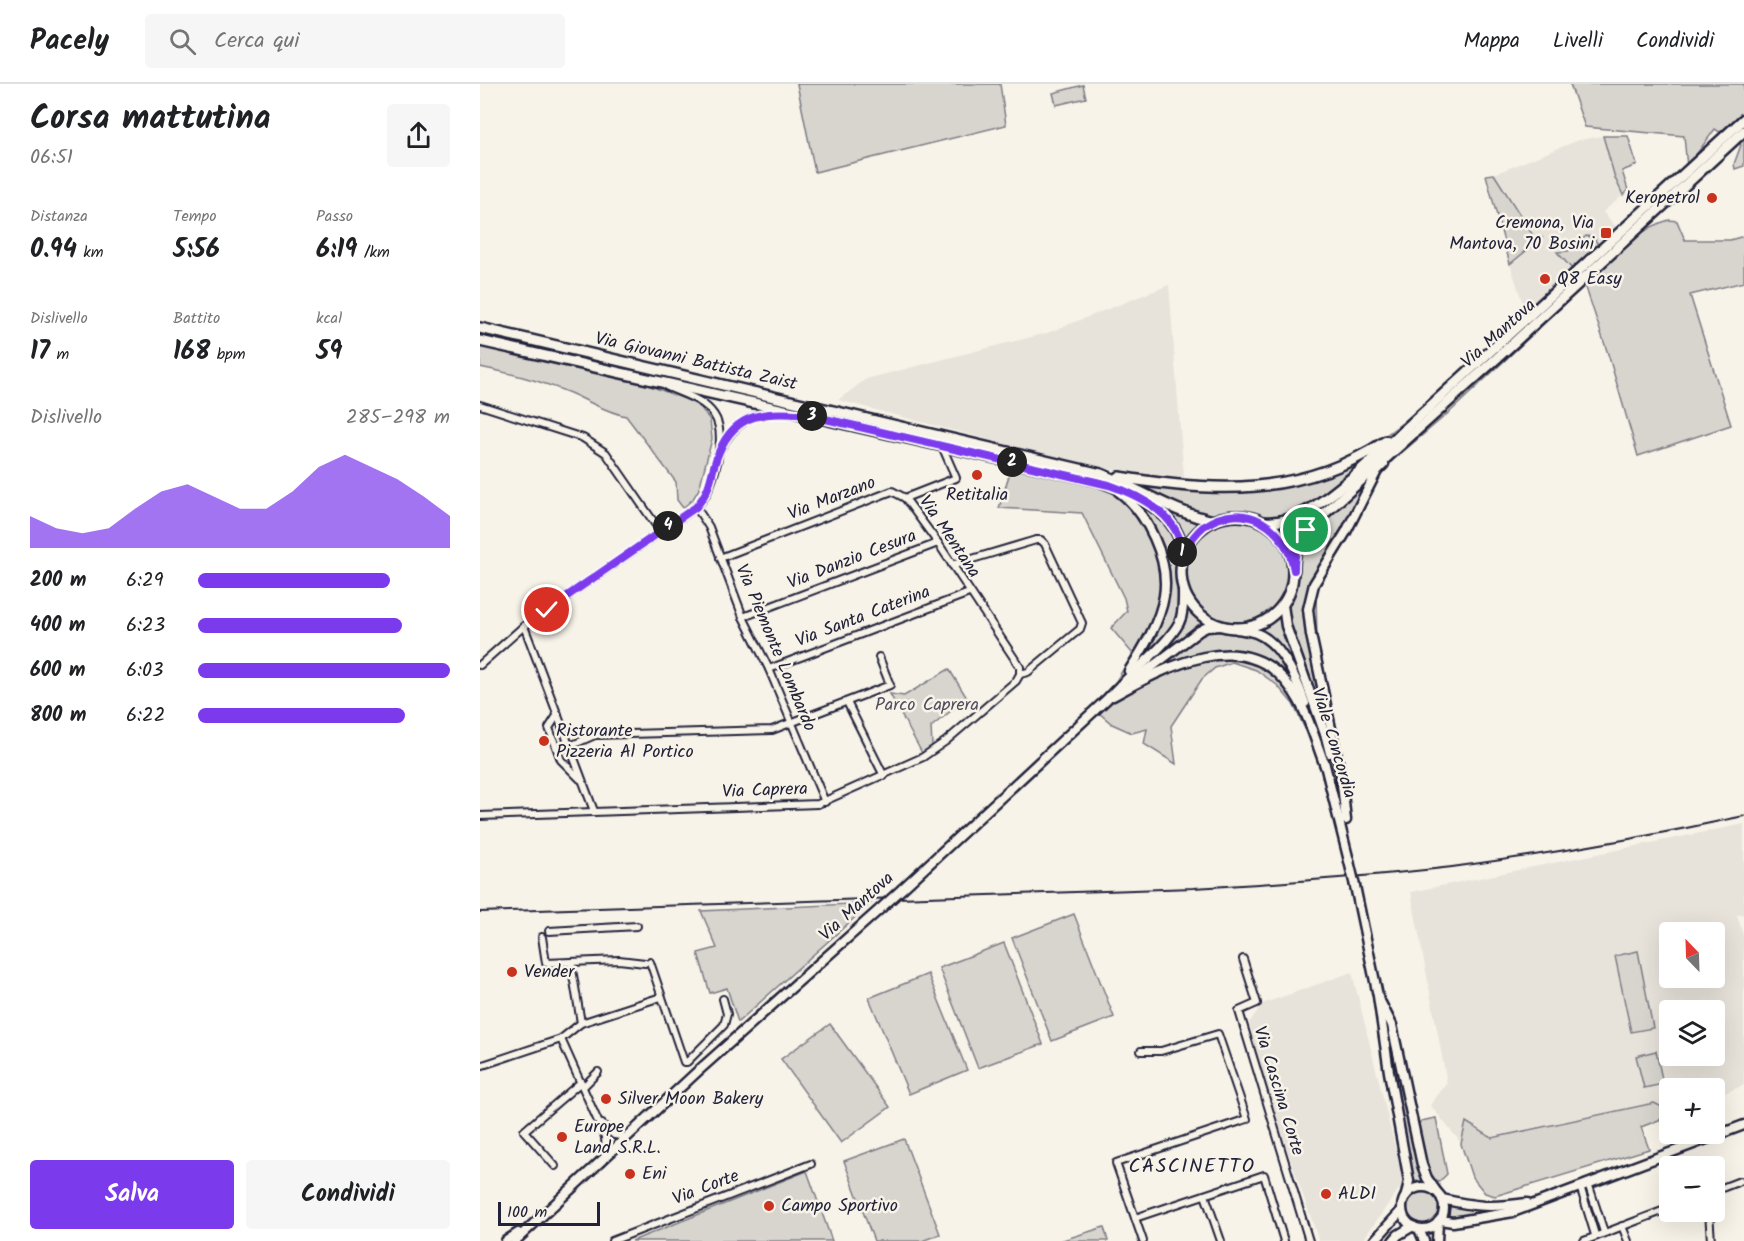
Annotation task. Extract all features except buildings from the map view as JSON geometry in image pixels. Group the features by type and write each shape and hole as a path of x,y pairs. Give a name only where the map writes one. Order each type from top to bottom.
{"main road":[{"name":"Via Mantova","path":"1294,570 1294,554 1306,530 1744,119"},
{"name":"Via Mantova","path":"1263,522 1276,523 1288,520 1324,500 1411,430 1517,340 1744,131"},
{"name":"Via Giovanni Battista Zaist","path":"480,328 1101,474 1188,514 1214,521"},
{"name":"Via Giovanni Battista Zaist","path":"480,341 1109,485 1139,498 1169,520 1180,536 1182,555"},
{"path":"1101,474 1194,488 1237,488 1281,483 1321,473 1357,458 1411,430"},
{"path":"1346,820 1341,775 1309,622 1310,596 1318,577 1346,532 1377,471 1411,430"},
{"path":"1109,485 1135,506 1148,524 1158,552 1165,586 1154,625 1120,684"},
{"path":"1107,699 1164,642 1179,623 1183,610 1180,573 1182,555 1195,535 1214,521 1245,516 1263,522 1273,529 1288,547 1294,570 1291,589 1283,605 1263,623 1237,629 1207,621 1197,613 1183,590"},
{"name":"Viale Concordia","path":"1283,605 1286,626 1326,737 1346,820 1349,861"},
{"path":"1117,694 1170,651 1199,631 1207,627 1220,626"},
{"name":"Viale Concordia","path":"1237,629 1257,633 1281,655 1303,696 1325,766 1355,886 1378,996 1409,1181 1402,1210"},
{"path":"1107,699 1173,666 1205,655 1226,653 1259,661 1289,684 1297,696 1325,766"},
{"name":"Via Mantova","path":"515,1241 526,1228 902,889 1107,699"},
{"name":"Viale Concordia","path":"1378,996 1392,1025 1422,1164 1427,1178 1442,1199"},
{"path":"1393,1241 1398,1235 1416,1228 1430,1228 1439,1221 1453,1222 1513,1212 1744,1125"},
{"path":"1406,1195 1423,1187 1436,1191"},
{"path":"1437,1241 1439,1221 1444,1210 1442,1199 1488,1207 1540,1201"},
{"path":"1374,1241 1402,1210 1407,1222 1416,1228 1424,1241"},
{"name":"Via Mantova","path":"506,1241 526,1228"}],"street":[{"path":"480,665 524,626 696,507 709,489 721,430 716,417 702,402 646,378"},
{"path":"480,405 583,438 606,453 660,531"},
{"path":"718,453 728,435 738,424 747,419 764,414 808,415"},
{"name":"Via Marzano","path":"720,558 892,492 905,498 956,478 942,446"},
{"name":"Via Mentana","path":"905,498 938,543 969,593"},
{"name":"Via Piemonte Lombardo","path":"696,507 709,527 743,617 769,669 825,802"},
{"name":"Via Caprera","path":"480,816 818,804 923,757 946,741 1009,687 1020,674 1028,672 1080,629 1082,623 1045,544 1041,540 952,565"},
{"name":"Via Danzio Cesura","path":"743,617 938,543"},
{"path":"969,593 1017,661 1020,674"},
{"name":"Via Santa Caterina","path":"769,669 969,593"},
{"path":"524,626 594,811"},
{"path":"570,746 595,735 764,731 890,685 879,657"},
{"path":"847,702 884,776"},
{"path":"558,714 549,728 561,760 582,780"},
{"path":"549,931 637,926"},
{"path":"542,937 546,963 619,960 647,963 684,1062 687,1062 724,1025 727,1014 723,999"},
{"name":"Via Cascina Corte","path":"1243,959 1257,1003 1239,1011 1309,1241"},
{"path":"571,963 581,1023"},
{"path":"480,1066 561,1040 581,1023 661,997"},
{"path":"1141,1051 1161,1051 1218,1034 1246,1119 1116,1163 1143,1241"},
{"path":"561,1040 598,1119 606,1141 606,1156"},
{"path":"555,1166 525,1131 598,1072"},
{"path":"598,1119 614,1135 627,1137"},
{"name":"Via Corte","path":"612,1241 811,1164"},
{"path":"1136,1218 1264,1175 1284,1241"},
{"path":"1725,1187 1740,1181"},
{"path":"1584,1184 1604,1232"},
{"path":"1584,1184 1595,1235"},
{"path":"1205,1195 1221,1241"},
{"path":"1582,1241 1659,1212"},
{"path":"1710,1222 1712,1241"},
{"path":"1623,1226 1628,1241"}],"shaded area":[{"path":"1603,136 1615,178 1623,195 1603,212 1618,229 1526,313 1510,264 1537,242 1494,174 1579,140"},
{"path":"1169,285 1184,479 1087,466 838,400 866,379 1047,333"},
{"path":"1744,824 1744,914 1737,915 1744,938 1744,1085 1725,1093 1725,1078 1659,1078 1659,1120 1640,1127 1649,1149 1495,1196 1485,1193 1472,1177 1461,1143 1430,1105 1447,1083 1411,892"},
{"path":"1352,972 1403,1179 1399,1189 1362,1241 1319,1241 1268,1095 1249,1023 1262,1004"}],"green space":[{"path":"797,84 1000,84 1006,125 815,172"},
{"path":"1570,84 1744,84 1744,166 1735,169 1734,164 1741,145 1715,129 1687,167 1684,136 1585,127"},
{"path":"1083,85 1086,98 1056,105 1053,93"},
{"path":"1603,136 1628,136 1637,165 1622,171 1628,190 1623,195 1615,178"},
{"path":"1494,174 1537,242 1510,264 1486,175"},
{"path":"1669,220 1677,221 1685,240 1730,240 1744,236 1744,282 1690,295 1731,425 1638,456 1585,285 1452,410 1392,461 1380,477 1327,571 1316,593 1317,640 1336,767 1330,768 1305,729 1293,704 1277,685 1256,670 1232,662 1215,668 1202,679 1171,726 1176,764 1144,744 1147,729 1132,733 1112,724 1092,707 1116,681 1133,654 1111,628 1127,611 1124,598 1082,513 999,508 1011,469 1205,491 1270,486 1324,474 1370,447 1406,420 1573,270 1557,252 1568,251 1586,236 1594,237 1599,247 1574,270 1587,283 1635,238 1657,224"},
{"path":"480,331 850,418 850,420 480,336"},
{"path":"480,346 638,381 692,402 701,408 710,420 712,439 699,489 693,499 683,508 677,500 676,482 626,416 548,385 480,367"},
{"name":"Parco Caprera","path":"949,669 967,698 931,727 932,746 922,753 890,694 904,696"},
{"path":"871,903 738,1022 727,988 710,993 698,953 717,948 701,911"},
{"path":"1074,914 1114,1017 1052,1041 1012,938"},
{"path":"1004,943 1043,1044 978,1068 939,968"},
{"path":"1638,951 1653,1028 1631,1032 1615,956"},
{"path":"928,974 967,1070 909,1094 869,998"},
{"path":"830,1024 890,1107 841,1143 781,1059"},
{"path":"1388,1029 1419,1169 1424,1180 1413,1182 1392,1071"},
{"path":"1656,1051 1662,1078 1659,1078 1659,1085 1644,1088 1636,1056"},
{"path":"1654,1103 1659,1106 1659,1120 1641,1127 1649,1149 1495,1196 1485,1193 1472,1177 1461,1144 1466,1122 1492,1138"},
{"path":"1436,1118 1447,1174 1439,1182 1433,1180 1425,1164 1417,1126 1421,1121"},
{"path":"904,1139 940,1234 922,1241 874,1241 844,1161"},
{"name":"Campo Sportivo","path":"807,1171 832,1241 632,1241"},
{"path":"1423,1192 1434,1197 1439,1208 1434,1219 1423,1224 1412,1219 1407,1208 1412,1197"},
{"path":"1451,1204 1485,1211 1485,1213 1447,1218"},
{"path":"1104,1227 1108,1241 1060,1241"}],"railway":[{"path":"480,912 1193,888 1323,879 1452,867 1635,838 1744,816"}],"place":[{"name":"Keropetrol","path":"1712,198"},
{"name":"Cremona, Via Mantova, 70 Bosini","path":"1606,233"},
{"name":"Q8 Easy","path":"1545,279"},
{"name":"Retitalia","path":"977,475"},
{"name":"Ristorante Pizzeria Al Portico","path":"544,741"},
{"name":"Vender","path":"512,972"},
{"name":"Silver Moon Bakery","path":"606,1099"},
{"name":"Europe Land S.R.L.","path":"562,1137"},
{"name":"Eni","path":"630,1174"},
{"name":"ALDI","path":"1326,1194"},
{"name":"Campo Sportivo","path":"769,1206"}],"district":[{"name":"CASCINETTO","path":"1192,1167"}],"route":[{"path":"547,610 696,507 709,489 718,453 728,435 738,424 764,414 808,415 1109,485 1139,498 1169,520 1180,536 1182,555 1195,535 1204,527 1225,517 1245,516 1263,522 1281,537 1288,547 1294,570 1294,554 1306,530"}]}
